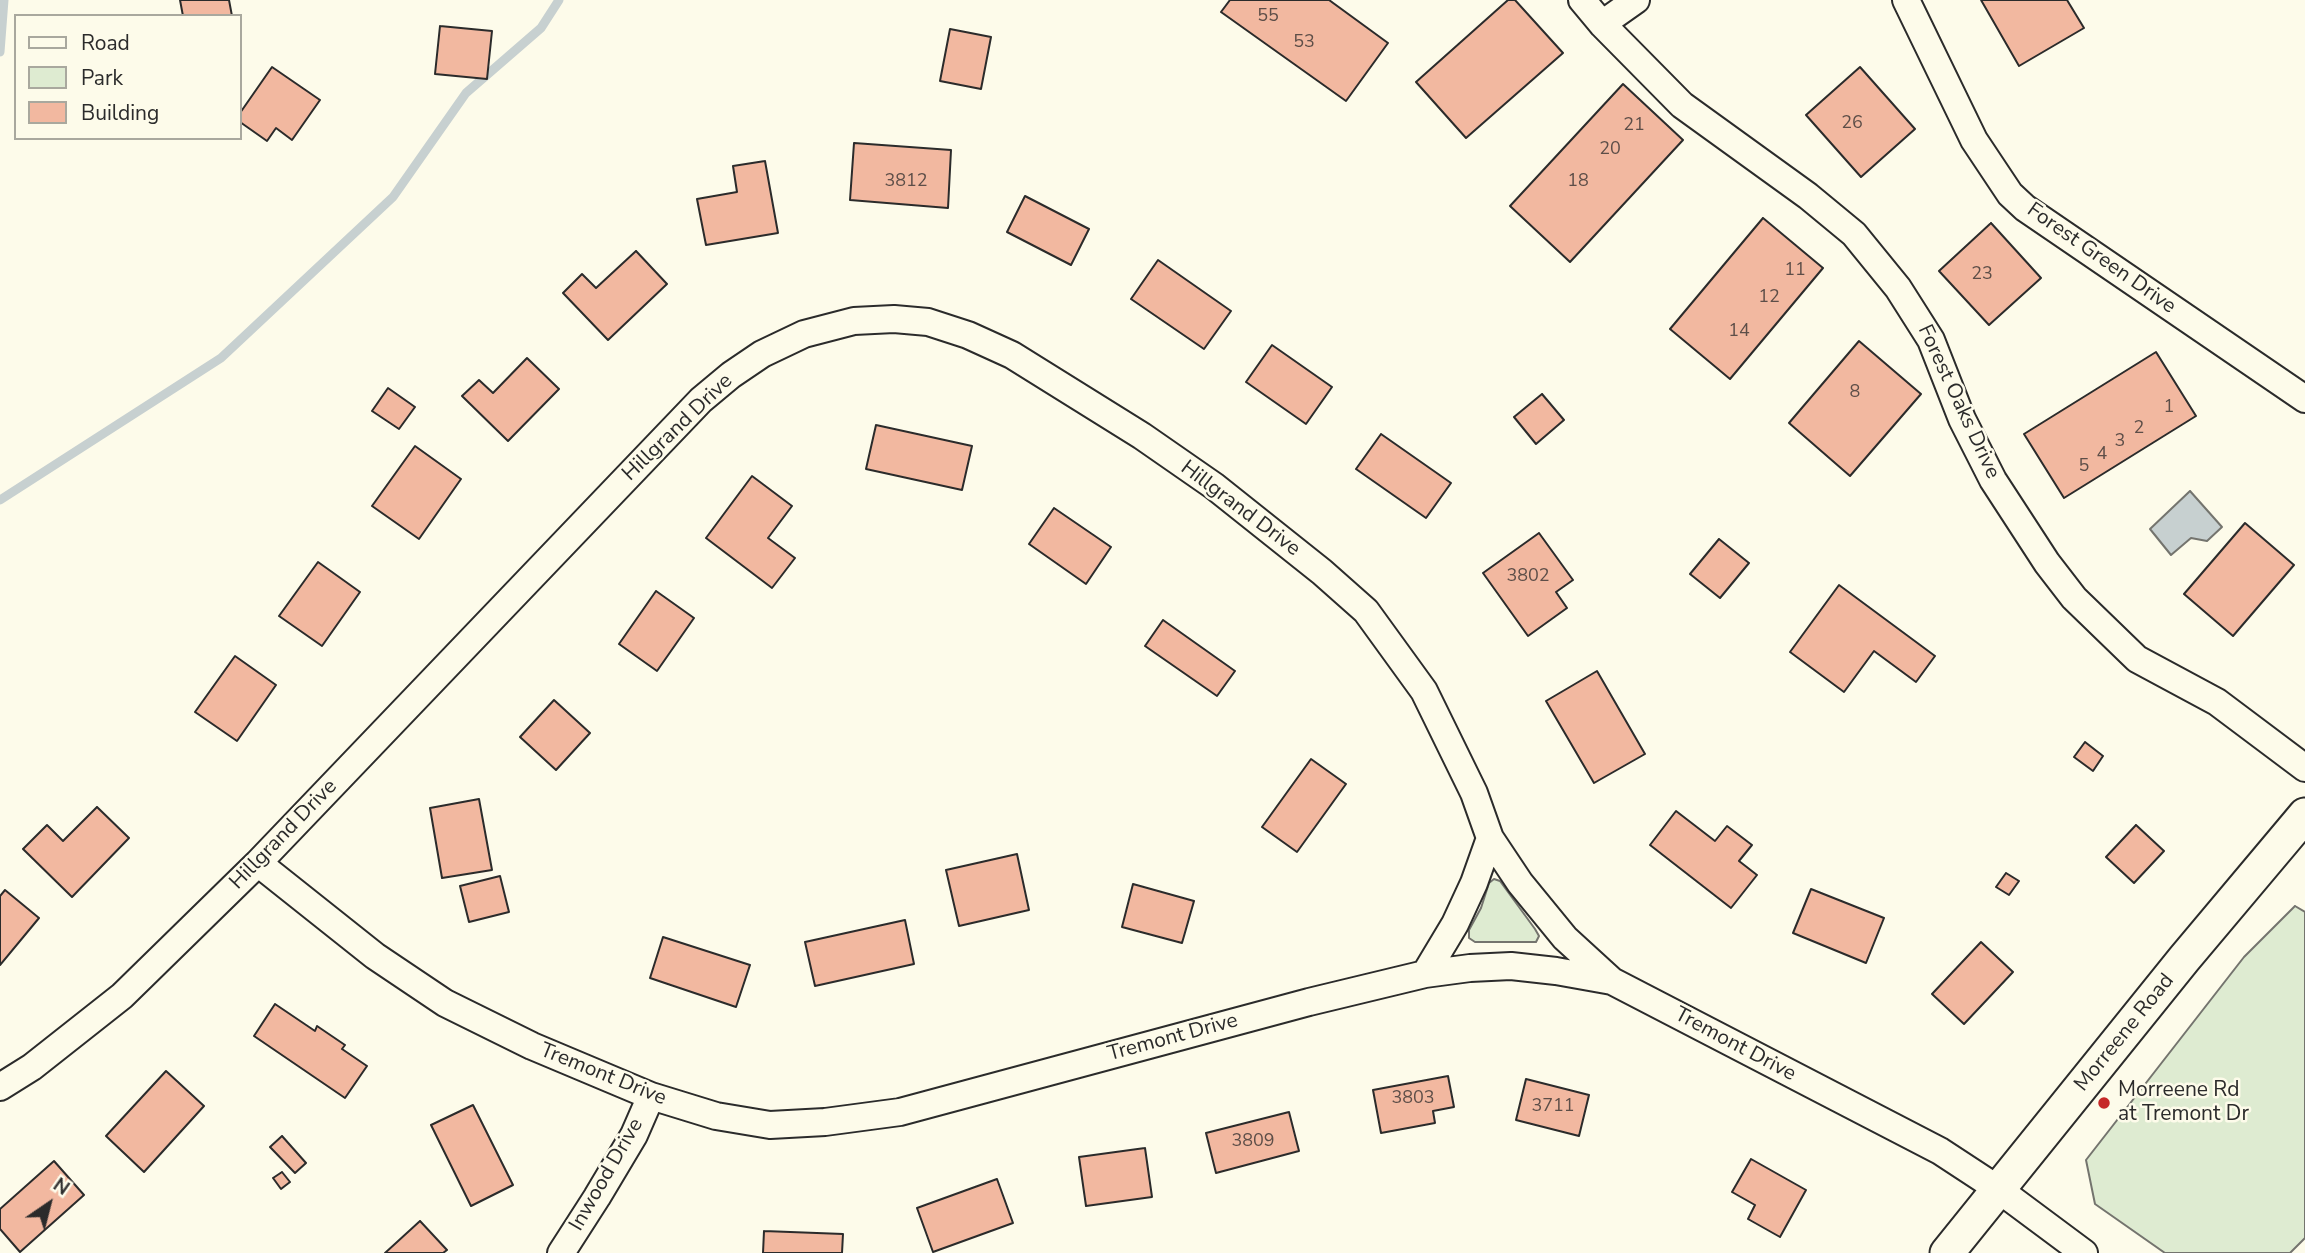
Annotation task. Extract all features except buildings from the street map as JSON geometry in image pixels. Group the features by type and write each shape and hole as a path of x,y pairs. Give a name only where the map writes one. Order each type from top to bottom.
{"street":[{"name":"Forest Oaks Drive","path":"1581,0 1682,105 1808,196 1854,234 1898,288 1931,340 1962,419 1993,480 2047,563 2074,598 2137,659 2217,702 2305,768"},
{"path":"1602,24 1636,0"},
{"name":"Forest Green Drive","path":"1906,0 1974,140 2010,194 2025,208 2305,399"},
{"name":"Hillgrand Drive","path":"0,1087 32,1067 122,996 258,863 691,410 730,375 762,354 804,334 854,321 894,319 928,322 968,335 1012,355 1142,436 1214,486 1322,572 1366,611 1424,691 1474,793 1490,838 1520,883 1565,938 1612,981"},
{"name":"Morreene Road","path":"1947,1253 2200,940 2305,815"},
{"path":"1425,974 1455,924 1474,883 1490,838"},
{"name":"Tremont Drive","path":"258,863 375,956 445,1003 532,1046 651,1096 716,1116 770,1125 825,1122 900,1112 1309,1002 1425,974 1511,966 1612,981 1940,1151 1998,1188 2084,1253"},
{"name":"Inwood Drive","path":"561,1253 634,1135 651,1096"}],"green space":[{"path":"1494,879 1500,881 1535,929 1539,936 1536,942 1475,942 1469,938 1469,930 1481,908 1489,883"},
{"path":"2295,906 2305,912 2305,1238 2290,1253 2165,1253 2095,1204 2086,1160 2244,957"}],"shaded area":[{"path":"2190,491 2222,527 2207,541 2191,538 2171,555 2150,529"}],"waterway":[{"path":"0,52 4,0"},
{"path":"0,500 221,358 393,197 466,93 541,28 559,0"}],"place":[{"name":"Morreene Rd at Tremont Dr","path":"2104,1103"}]}
